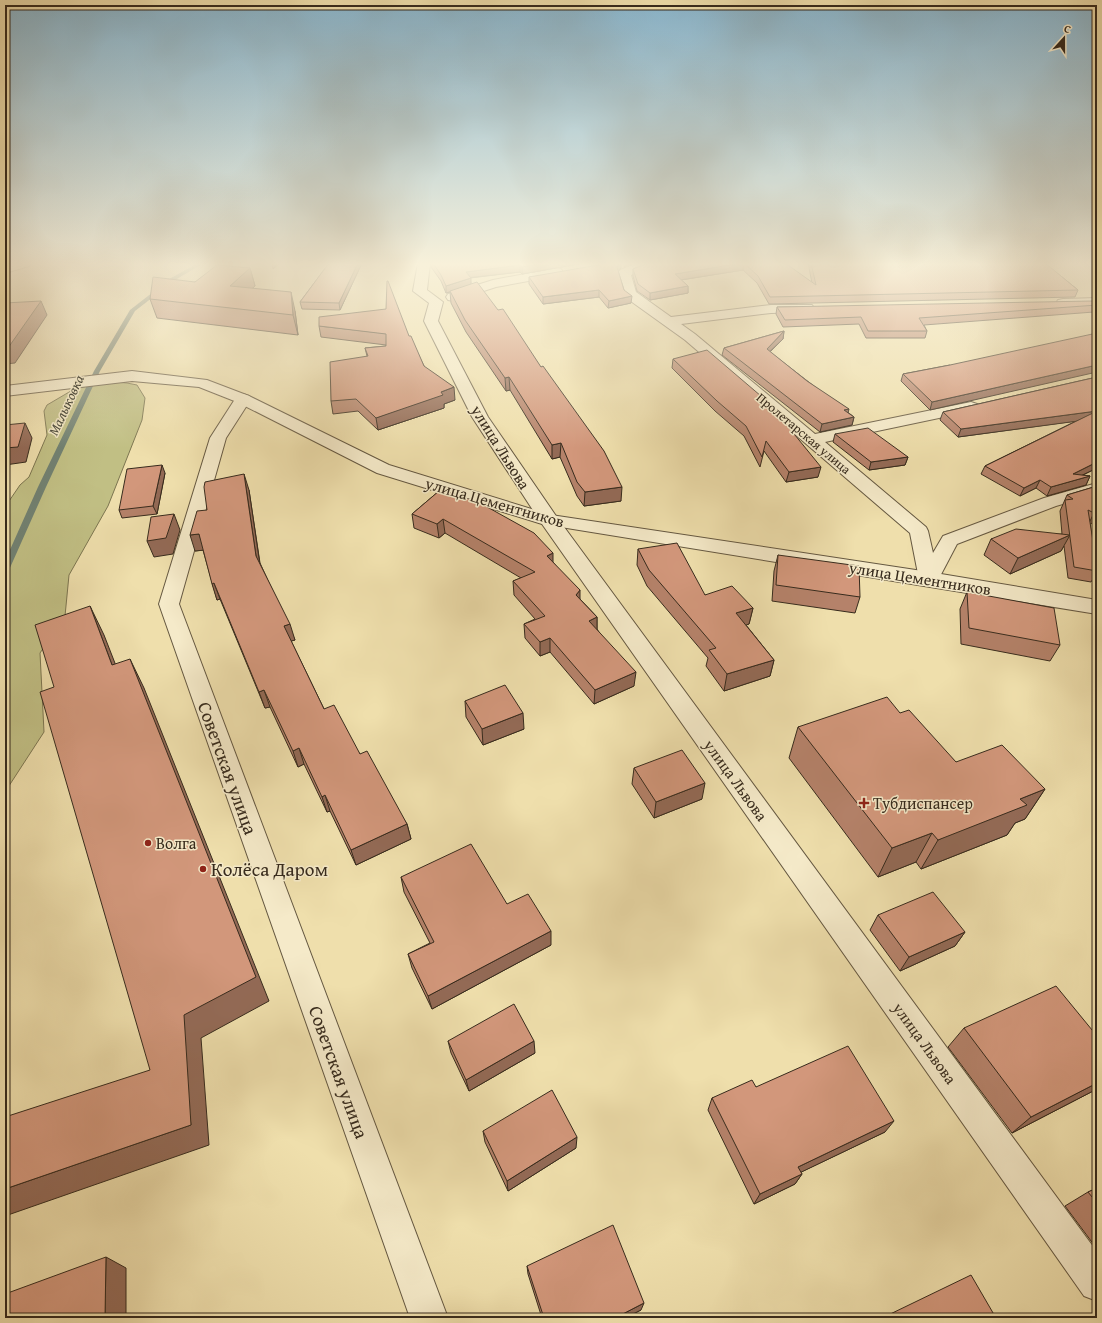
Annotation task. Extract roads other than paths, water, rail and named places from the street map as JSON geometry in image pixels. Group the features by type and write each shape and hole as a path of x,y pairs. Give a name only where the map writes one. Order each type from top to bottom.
{"street":[{"name":"улица Львова","path":"433,325 480,416 549,520 1097,1283"},
{"name":"Пролетарская улица","path":"673,325 919,531 928,579"},
{"name":"улица Цементников","path":"5,391 132,376 202,383 243,399 383,469 549,520 1097,607"},
{"name":"Советская улица","path":"243,399 218,438 169,604 429,1318"},
{"path":"812,440 989,403"},
{"path":"928,579 950,540 1050,502 1097,488"}],"waterway":[{"name":"Малыковка","path":"5,570 42,487 97,371 124,325"}],"place":[{"name":"Тубдиспансер","path":"864,803"},
{"name":"Волга","path":"148,843"},
{"name":"Колёса Даром","path":"203,869"}]}
